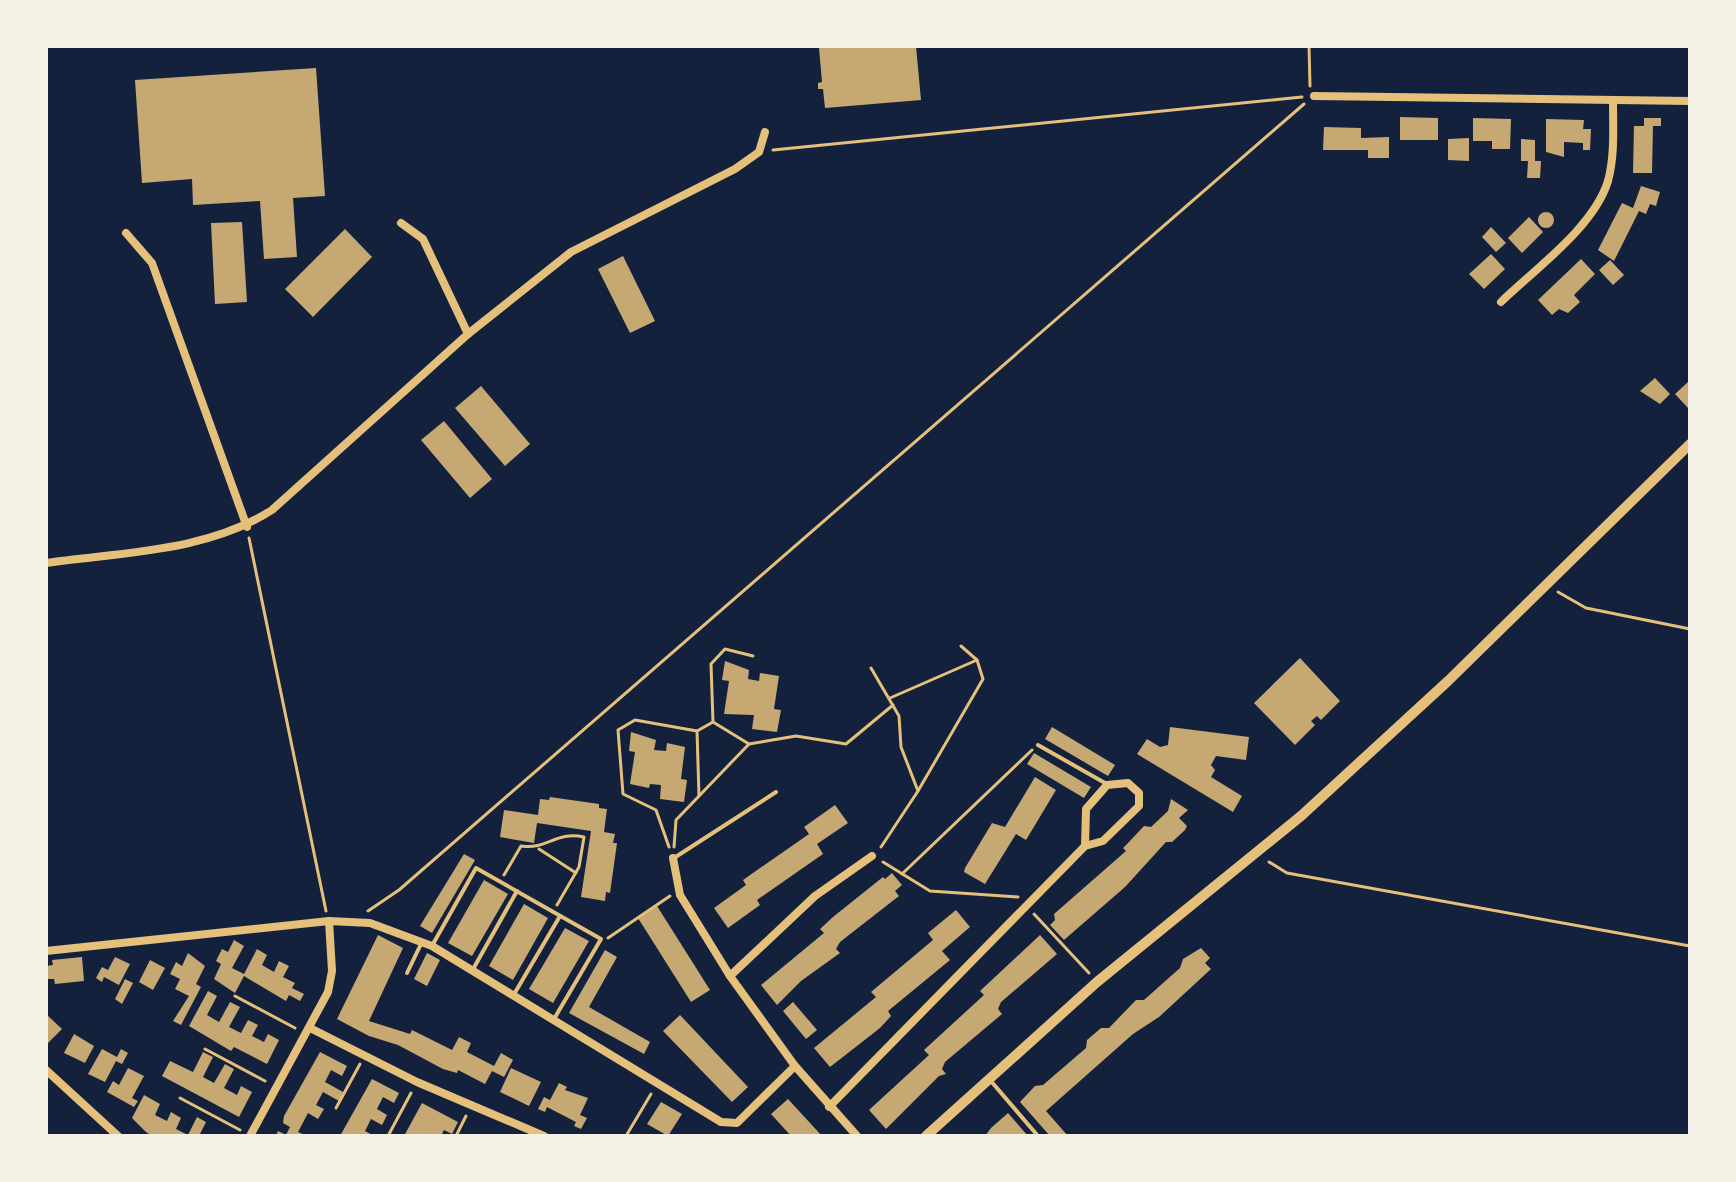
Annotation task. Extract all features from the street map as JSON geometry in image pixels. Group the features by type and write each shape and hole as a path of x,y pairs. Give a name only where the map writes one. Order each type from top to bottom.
{"street":[{"path":"1314,96 1690,101"},
{"path":"1501,302 1588,219 1600,202 1612,163 1613,100"},
{"path":"46,563 211,540 247,527 272,510 468,334 571,252 735,169 759,152 765,132"},
{"path":"401,223 423,239 468,334"},
{"path":"126,233 152,263 247,527"},
{"path":"926,1136 1097,982 1279,836 1448,681 1690,444"},
{"path":"829,1107 1085,846 1103,841 1139,806 1139,793 1128,783 1107,785 1086,809 1085,846"},
{"path":"730,976 815,896 872,856"},
{"path":"673,858 679,890 730,976 795,1066 857,1136"},
{"path":"46,951 355,920 432,946 471,973 730,1125 737,1123 795,1066"},
{"path":"250,1136 328,992 332,971 329,921"},
{"path":"308,1031 544,1136"},
{"path":"46,1070 118,1136"}],"lane":[{"path":"1038,745 1107,785"},
{"path":"673,858 776,792"},
{"path":"432,946 476,868 601,939 554,1019"},
{"path":"471,973 517,891"},
{"path":"513,996 560,916"},
{"path":"407,973 422,942"},
{"path":"989,1078 1038,1136"}],"path":[{"path":"1309,46 1310,88 1314,96"},
{"path":"759,152 1314,96"},
{"path":"355,920 399,890 1314,96"},
{"path":"247,527 329,921"},
{"path":"1546,582 1586,608 1690,629"},
{"path":"961,646 977,660 983,679 886,843 872,856 930,891 1017,896 1097,982"},
{"path":"713,722 711,664 725,649 753,656"},
{"path":"890,698 977,660"},
{"path":"871,668 899,716 904,761 918,791"},
{"path":"673,858 676,820 749,744 796,736 846,744 893,705"},
{"path":"673,858 656,810 623,794 618,730 635,720 697,731 713,722"},
{"path":"713,722 749,744"},
{"path":"697,731 699,796"},
{"path":"902,874 1038,745"},
{"path":"539,849 566,833 584,837 576,873 553,912"},
{"path":"500,882 521,846 539,849 576,873"},
{"path":"1269,862 1287,873 1690,946"},
{"path":"601,939 614,938 641,913 679,890"},
{"path":"235,996 308,1031"},
{"path":"205,1049 277,1087"},
{"path":"336,1108 364,1057"},
{"path":"388,1136 417,1082"},
{"path":"626,1136 657,1084"},
{"path":"180,1098 250,1136"},
{"path":"456,1136 472,1105"}],"building":[{"path":"916,46 921,100 825,108 823,89 818,89 818,83 822,82 819,48"},
{"path":"316,68 325,196 293,198 297,257 264,259 260,201 193,205 192,179 142,183 135,80"},
{"path":"1400,117 1438,118 1438,140 1400,140"},
{"path":"1473,118 1511,119 1510,149 1492,149 1492,141 1473,141"},
{"path":"1644,118 1661,118 1661,126 1653,126 1652,173 1633,173 1634,126 1644,126"},
{"path":"1546,119 1584,120 1583,129 1591,129 1590,150 1583,150 1583,143 1564,142 1564,157 1546,152"},
{"path":"1324,127 1361,128 1361,138 1389,137 1389,158 1368,158 1368,150 1323,150"},
{"path":"1469,138 1469,161 1448,160 1448,139"},
{"path":"1521,139 1535,140 1535,161 1541,161 1540,178 1527,178 1528,161 1521,161"},
{"path":"1641,186 1660,192 1656,206 1650,204 1646,214 1639,211 1614,261 1598,250 1622,203 1633,208"},
{"path":"1546,212 1552,214 1552,226 1546,228 1540,226 1538,220 1540,214"},
{"path":"1529,217 1543,232 1522,253 1508,238"},
{"path":"242,222 247,302 215,304 211,223"},
{"path":"1491,227 1506,243 1496,252 1482,237"},
{"path":"345,229 372,257 313,317 285,289"},
{"path":"1491,254 1505,269 1484,289 1469,274"},
{"path":"623,256 655,321 630,333 598,269"},
{"path":"1581,259 1595,274 1574,295 1580,302 1568,313 1559,309 1552,315 1538,300"},
{"path":"1610,260 1624,275 1613,285 1599,270"},
{"path":"1655,378 1670,394 1660,404 1640,391"},
{"path":"1688,382 1690,385 1688,408 1675,394"},
{"path":"481,386 530,444 505,466 455,408"},
{"path":"444,421 492,479 470,498 421,440"},
{"path":"1300,658 1340,701 1321,720 1317,716 1311,721 1315,725 1295,745 1254,703"},
{"path":"725,661 749,670 748,679 759,681 760,673 779,676 774,709 781,710 777,732 752,729 754,715 724,714 729,681 722,680"},
{"path":"1052,727 1115,765 1108,776 1045,739"},
{"path":"1170,727 1249,737 1246,760 1216,756 1211,765 1215,770 1211,777 1242,796 1233,812 1137,754 1147,739 1160,747 1168,745"},
{"path":"631,732 656,740 654,750 666,751 667,743 685,747 681,779 687,780 684,802 660,799 661,785 650,784 649,788 630,784 635,752 629,751"},
{"path":"1034,753 1091,787 1084,798 1027,764"},
{"path":"1035,777 1056,790 1026,840 1016,834 985,884 964,872 992,823 1005,827"},
{"path":"550,797 599,804 599,808 607,809 604,832 615,834 613,843 617,843 610,893 606,892 605,901 581,897 591,831 537,823 534,843 500,837 504,810 538,815 540,799 549,800"},
{"path":"1171,799 1188,810 1179,818 1187,826 1185,830 1172,842 1166,842 1125,887 1064,940 1050,925 1055,920 1054,914 1126,851 1123,848 1144,826 1151,827 1168,811"},
{"path":"835,805 848,823 817,844 823,854 757,900 760,905 728,928 714,908 746,885 743,880 809,834 804,827"},
{"path":"464,854 475,860 432,933 420,926"},
{"path":"892,873 902,885 895,891 899,896 840,942 836,949 840,953 801,981 777,1005 761,985 824,933 820,929 833,917"},
{"path":"484,880 508,894 472,956 448,943"},
{"path":"524,904 548,918 513,980 489,966"},
{"path":"657,906 710,990 691,1002 638,918"},
{"path":"956,910 970,927 942,951 950,960 888,1011 891,1016 880,1028 830,1067 814,1048 876,997 871,992 933,940 928,933"},
{"path":"565,928 589,941 553,1003 529,989"},
{"path":"378,935 403,948 369,1021 410,1034 412,1030 452,1050 459,1037 471,1043 467,1052 494,1066 501,1053 513,1060 504,1077 492,1071 485,1084 458,1070 457,1073 443,1069 398,1045 369,1036 337,1019"},
{"path":"1040,935 1057,954 1001,1002 998,1009 1002,1014 945,1062 942,1069 946,1074 939,1076 886,1129 869,1110 929,1055 924,1050 984,995 980,991"},
{"path":"234,940 244,946 232,968 244,974 257,949 267,955 262,965 274,972 279,961 289,966 283,977 295,983 292,988 304,994 300,1001 289,995 286,1001 244,976 235,993 214,979 221,964 216,961 222,949 228,952"},
{"path":"1201,948 1210,958 1205,963 1211,969 1159,1017 1133,1034 1046,1111 1068,1136 1050,1136 1020,1102 1035,1086 1043,1085 1086,1048 1087,1040 1101,1028 1109,1028 1136,1000 1144,1000 1180,968 1183,959"},
{"path":"605,950 617,957 589,1007 650,1042 644,1054 569,1013"},
{"path":"188,953 205,966 196,984 201,987 181,1025 173,1021 189,996 175,989 180,979 170,974 176,962 182,966"},
{"path":"427,953 440,960 427,986 414,979"},
{"path":"82,957 84,981 55,984 54,979 46,979 46,966 53,965 52,960"},
{"path":"115,957 130,964 119,985 104,977 102,982 96,978 102,967 108,970"},
{"path":"150,960 165,968 153,990 139,982"},
{"path":"125,979 133,983 122,1004 115,999"},
{"path":"208,991 217,996 207,1015 219,1022 230,1002 240,1007 229,1027 241,1033 248,1020 258,1025 252,1036 264,1042 268,1034 279,1040 267,1064 234,1047 231,1051 189,1026"},
{"path":"793,1002 817,1030 806,1039 783,1011"},
{"path":"46,1014 62,1029 46,1045"},
{"path":"680,1015 748,1087 732,1102 663,1031"},
{"path":"74,1034 94,1046 85,1063 64,1053"},
{"path":"102,1049 117,1057 121,1049 128,1053 122,1064 116,1061 105,1082 88,1074"},
{"path":"203,1052 213,1057 203,1077 214,1083 225,1064 234,1069 224,1088 237,1095 241,1086 252,1092 239,1117 162,1076 170,1061 193,1072"},
{"path":"320,1052 347,1066 342,1076 331,1070 325,1082 343,1092 339,1101 323,1092 316,1105 324,1109 318,1119 308,1113 298,1132 307,1136 276,1136 278,1131 286,1135 290,1127 283,1123 284,1116"},
{"path":"128,1068 144,1076 132,1098 138,1101 134,1107 107,1092 113,1081 119,1085"},
{"path":"511,1068 541,1082 529,1106 500,1092"},
{"path":"372,1079 399,1093 394,1103 383,1097 377,1109 387,1115 382,1125 371,1119 365,1131 374,1136 340,1136"},
{"path":"559,1083 567,1087 565,1090 588,1098 580,1115 587,1118 581,1129 574,1126 576,1122 547,1107 545,1112 538,1109 544,1097 550,1100"},
{"path":"144,1095 160,1104 155,1115 167,1121 171,1112 181,1118 176,1129 188,1135 197,1117 206,1122 199,1136 152,1136 146,1132 132,1118"},
{"path":"788,1099 822,1136 791,1136 771,1114"},
{"path":"661,1102 682,1114 668,1136 647,1124"},
{"path":"422,1103 458,1122 452,1134 444,1130 441,1136 404,1136"},
{"path":"1008,1113 1028,1136 985,1136 991,1128"}]}
